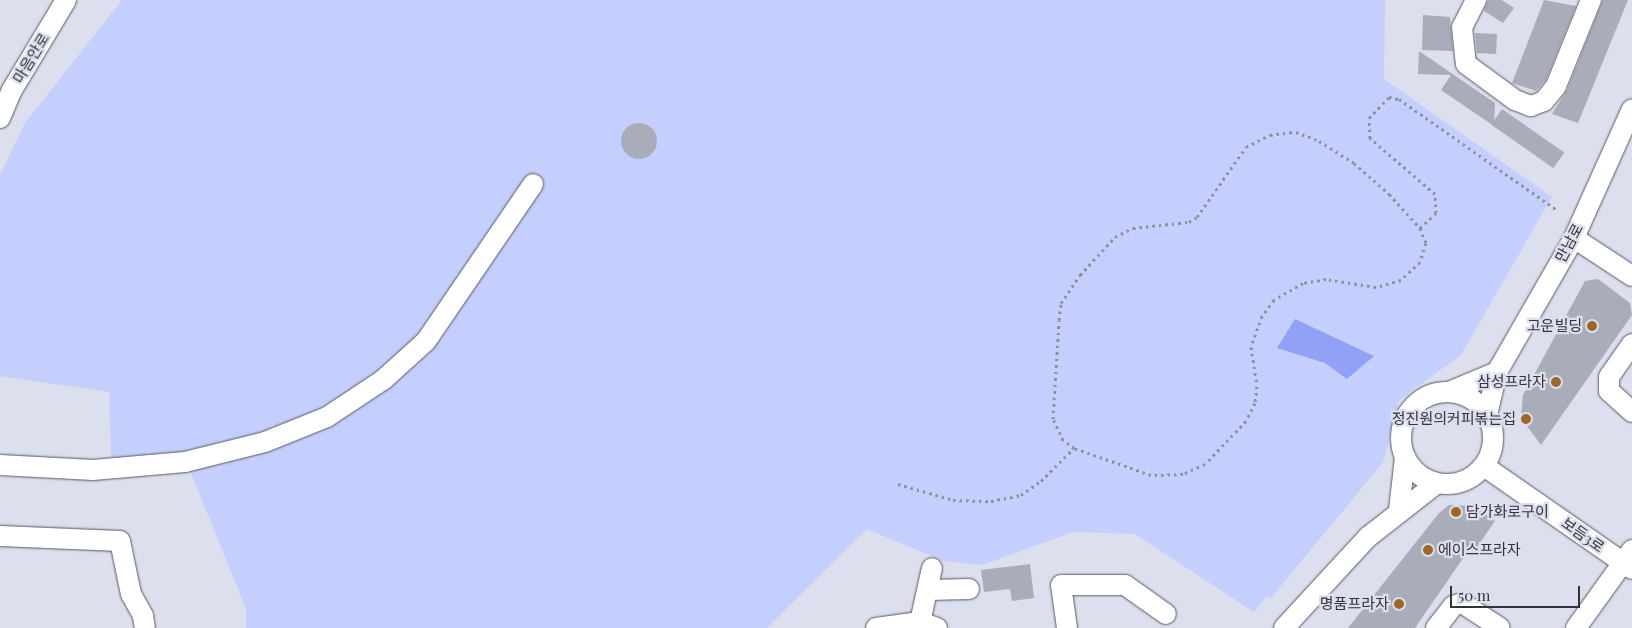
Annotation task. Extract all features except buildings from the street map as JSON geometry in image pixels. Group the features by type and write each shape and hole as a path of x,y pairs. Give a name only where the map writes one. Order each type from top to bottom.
{"street":[{"name":"마음안로","path":"0,118 12,90 66,0"},
{"path":"1476,0 1462,27 1466,64 1515,100 1531,106 1544,101 1556,86 1591,0"},
{"name":"만남로","path":"1487,415 1497,372 1574,238 1632,109"},
{"path":"0,465 93,470 185,462 265,442 327,417 383,380 426,341 533,184"},
{"path":"1574,238 1632,276"},
{"path":"1632,344 1609,377 1609,391 1632,412"},
{"path":"1399,510 1405,458 1402,427 1409,413 1434,394 1449,392 1497,372"},
{"path":"1405,458 1424,478 1437,483 1464,481 1484,466 1493,441 1487,415 1464,396 1449,392"},
{"name":"보듬3로","path":"1484,466 1629,560"},
{"path":"1296,624 1368,537 1399,510 1437,483"},
{"path":"0,536 120,541 132,594 143,616 145,628"},
{"path":"1576,628 1629,560"},
{"path":"876,628 928,625 928,590 932,568"},
{"path":"1067,628 1061,586 1124,584 1166,614"},
{"path":"928,590 969,589"},
{"path":"1436,628 1453,606 1462,603 1500,628"}],"path":[{"path":"1420,228 1436,213 1435,194 1370,138 1369,118 1390,97 1399,99 1557,210"},
{"path":"1270,135 1308,135 1354,163 1420,228 1426,243 1420,262 1402,280 1376,287 1326,279 1303,283 1274,300 1262,316 1251,347 1258,386 1255,403 1241,427 1205,464 1183,474 1151,475 1074,448 1055,430 1053,419 1061,303 1068,291 1115,237 1133,228 1178,224 1197,217 1246,147 1270,135"},
{"path":"898,484 953,500 991,501 1021,495 1047,476 1074,448"}],"shaded area":[{"path":"122,0 1385,0 1384,79 1552,197 1461,355 1399,400 1384,461 1271,598 1267,596 1254,612 1135,534 1073,532 982,565 943,561 867,529 767,628 246,628 246,609 184,456 111,458 109,392 0,376 0,175 25,123"}],"water":[{"path":"1295,319 1374,356 1347,379 1325,363 1277,348"}],"place":[{"name":"고운빌딩","path":"1592,326"},
{"name":"삼성프라자","path":"1556,382"},
{"name":"정진원의커피볶는집","path":"1526,419"},
{"name":"담가화로구이","path":"1456,512"},
{"name":"에이스프라자","path":"1428,550"},
{"name":"명품프라자","path":"1399,604"}]}
